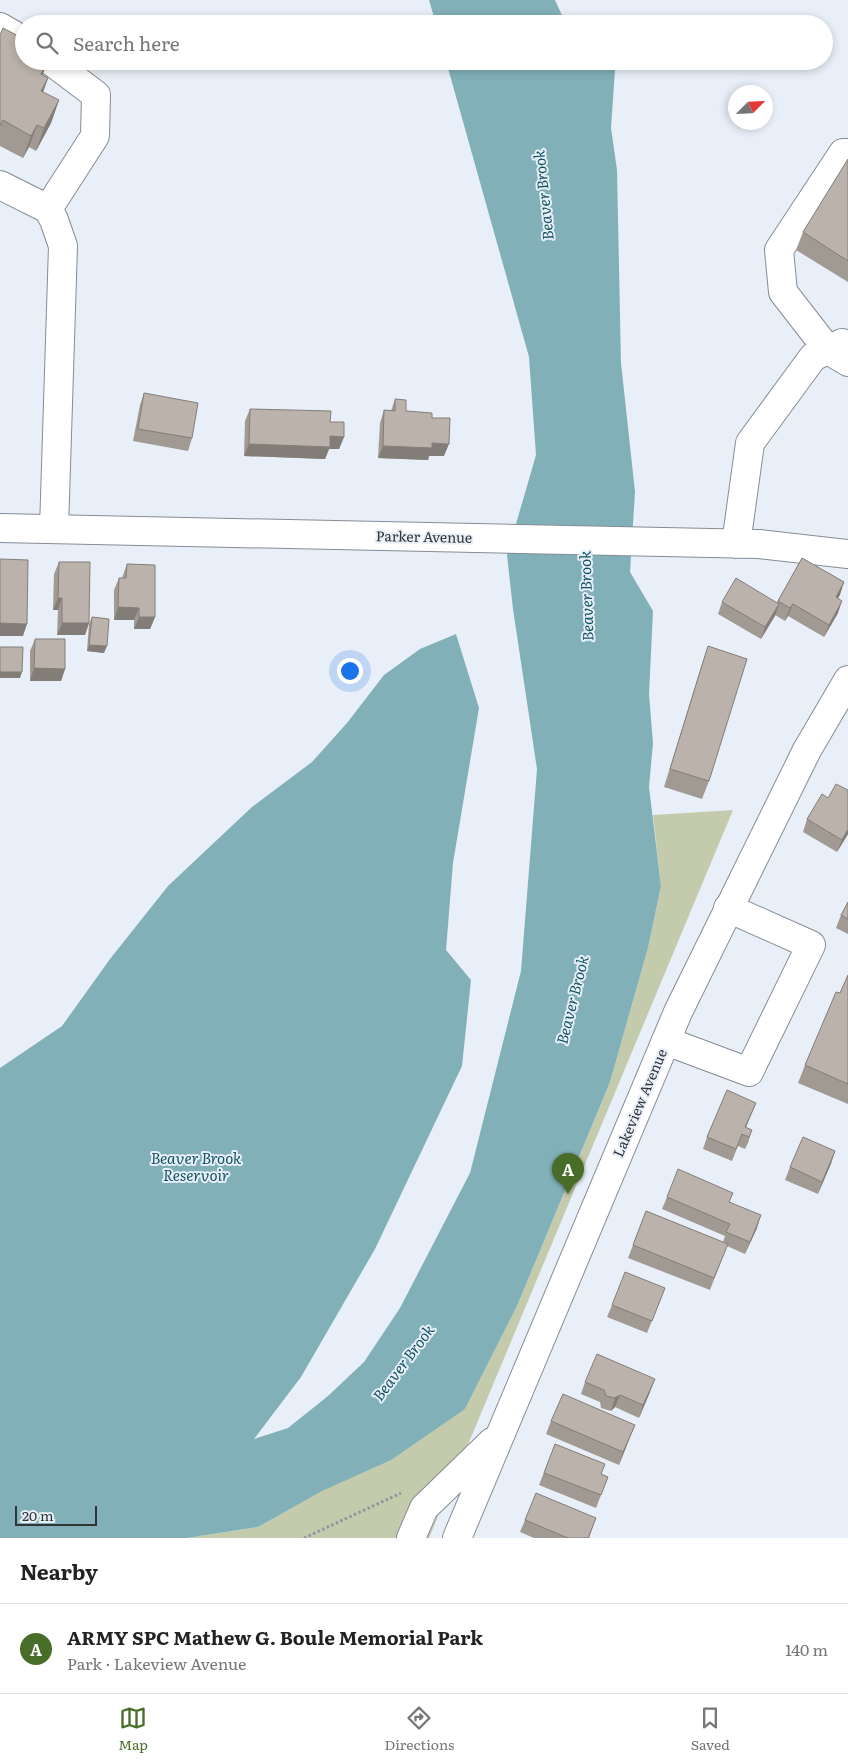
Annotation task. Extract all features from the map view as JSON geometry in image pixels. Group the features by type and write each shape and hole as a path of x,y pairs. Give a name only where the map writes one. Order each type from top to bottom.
{"street":[{"path":"0,27 15,36"},
{"path":"48,209 95,136 96,95 63,70"},
{"path":"841,351 783,292 779,250 843,153 848,153"},
{"path":"0,185 48,209 63,246 54,529"},
{"path":"736,544 750,443 813,357 841,351"},
{"name":"Parker Avenue","path":"0,528 759,544 848,554"},
{"name":"Lakeview Avenue","path":"457,1538 678,1012 807,750 848,680"},
{"path":"666,1041 749,1072 811,945 728,908"},
{"path":"411,1538 424,1508 500,1434"}],"path":[{"path":"304,1538 404,1491"}],"green space":[{"path":"733,810 429,1538 187,1538 258,1527 465,1409 517,1306 610,1082 648,948 661,886 653,815"}],"water":[{"path":"429,0 555,0 562,15 433,15"},
{"path":"449,70 615,70 611,128 617,170 621,363 635,492 630,572 653,611 649,694 653,743 649,787 661,886 648,948 610,1082 517,1306 465,1409 391,1460 322,1491 258,1527 187,1538 0,1538 0,1068 62,1026 110,959 168,886 252,807 312,762 347,723 384,675 420,649 456,634 479,708 453,863 446,950 471,980 462,1066 375,1249 301,1377 254,1439 288,1428 328,1396 364,1362 400,1308 470,1173 521,971 537,769 513,609 507,555 536,455 529,357"}],"building":[{"path":"3,28 15,34 15,70 43,70 41,74 48,78 41,91 59,100 44,128 37,125 31,136 3,120 0,126 0,35"},
{"path":"848,159 848,261 803,232"},
{"path":"144,393 198,403 192,438 138,429"},
{"path":"395,399 406,400 406,411 432,413 432,418 450,418 449,444 432,443 432,448 383,446 384,410 395,411"},
{"path":"250,409 331,411 330,422 344,422 344,437 330,436 330,447 249,444"},
{"path":"802,558 844,582 836,597 842,601 829,625 793,604 790,608 778,601"},
{"path":"0,559 28,560 27,624 0,623"},
{"path":"59,562 90,562 89,623 62,623 62,598 58,598"},
{"path":"127,564 155,565 155,617 139,617 139,608 118,607 119,578 126,578"},
{"path":"736,578 779,604 765,627 722,602"},
{"path":"92,617 109,619 107,646 89,645"},
{"path":"35,639 65,639 65,669 34,668"},
{"path":"708,646 747,659 709,781 670,769"},
{"path":"0,647 23,647 22,672 0,672"},
{"path":"836,784 848,790 848,829 842,840 807,819 822,794 828,798"},
{"path":"848,902 848,919 841,915"},
{"path":"848,975 848,1084 805,1065 836,992 840,993"},
{"path":"727,1090 756,1103 745,1127 752,1130 749,1137 742,1134 736,1149 707,1137"},
{"path":"803,1137 835,1151 822,1182 790,1167"},
{"path":"678,1169 733,1193 729,1202 761,1215 750,1242 726,1232 730,1224 667,1197"},
{"path":"646,1211 728,1244 714,1278 633,1245"},
{"path":"625,1272 665,1288 652,1321 612,1305"},
{"path":"597,1354 655,1379 643,1405 620,1395 615,1398 606,1396 604,1390 585,1382"},
{"path":"563,1394 635,1425 623,1452 551,1421"},
{"path":"555,1444 605,1464 601,1474 608,1477 601,1495 544,1473"},
{"path":"536,1493 596,1518 588,1538 568,1538 525,1520"}],"place":[{"name":"ARMY SPC Mathew G. Boule Memorial Park","path":"568,1194"}],"water label":[{"name":"Beaver Brook","path":"544,195"},
{"name":"Beaver Brook","path":"587,596"},
{"name":"Beaver Brook","path":"573,1000"},
{"name":"Beaver Brook Reservoir","path":"196,1168"},
{"name":"Beaver Brook","path":"404,1363"}]}
